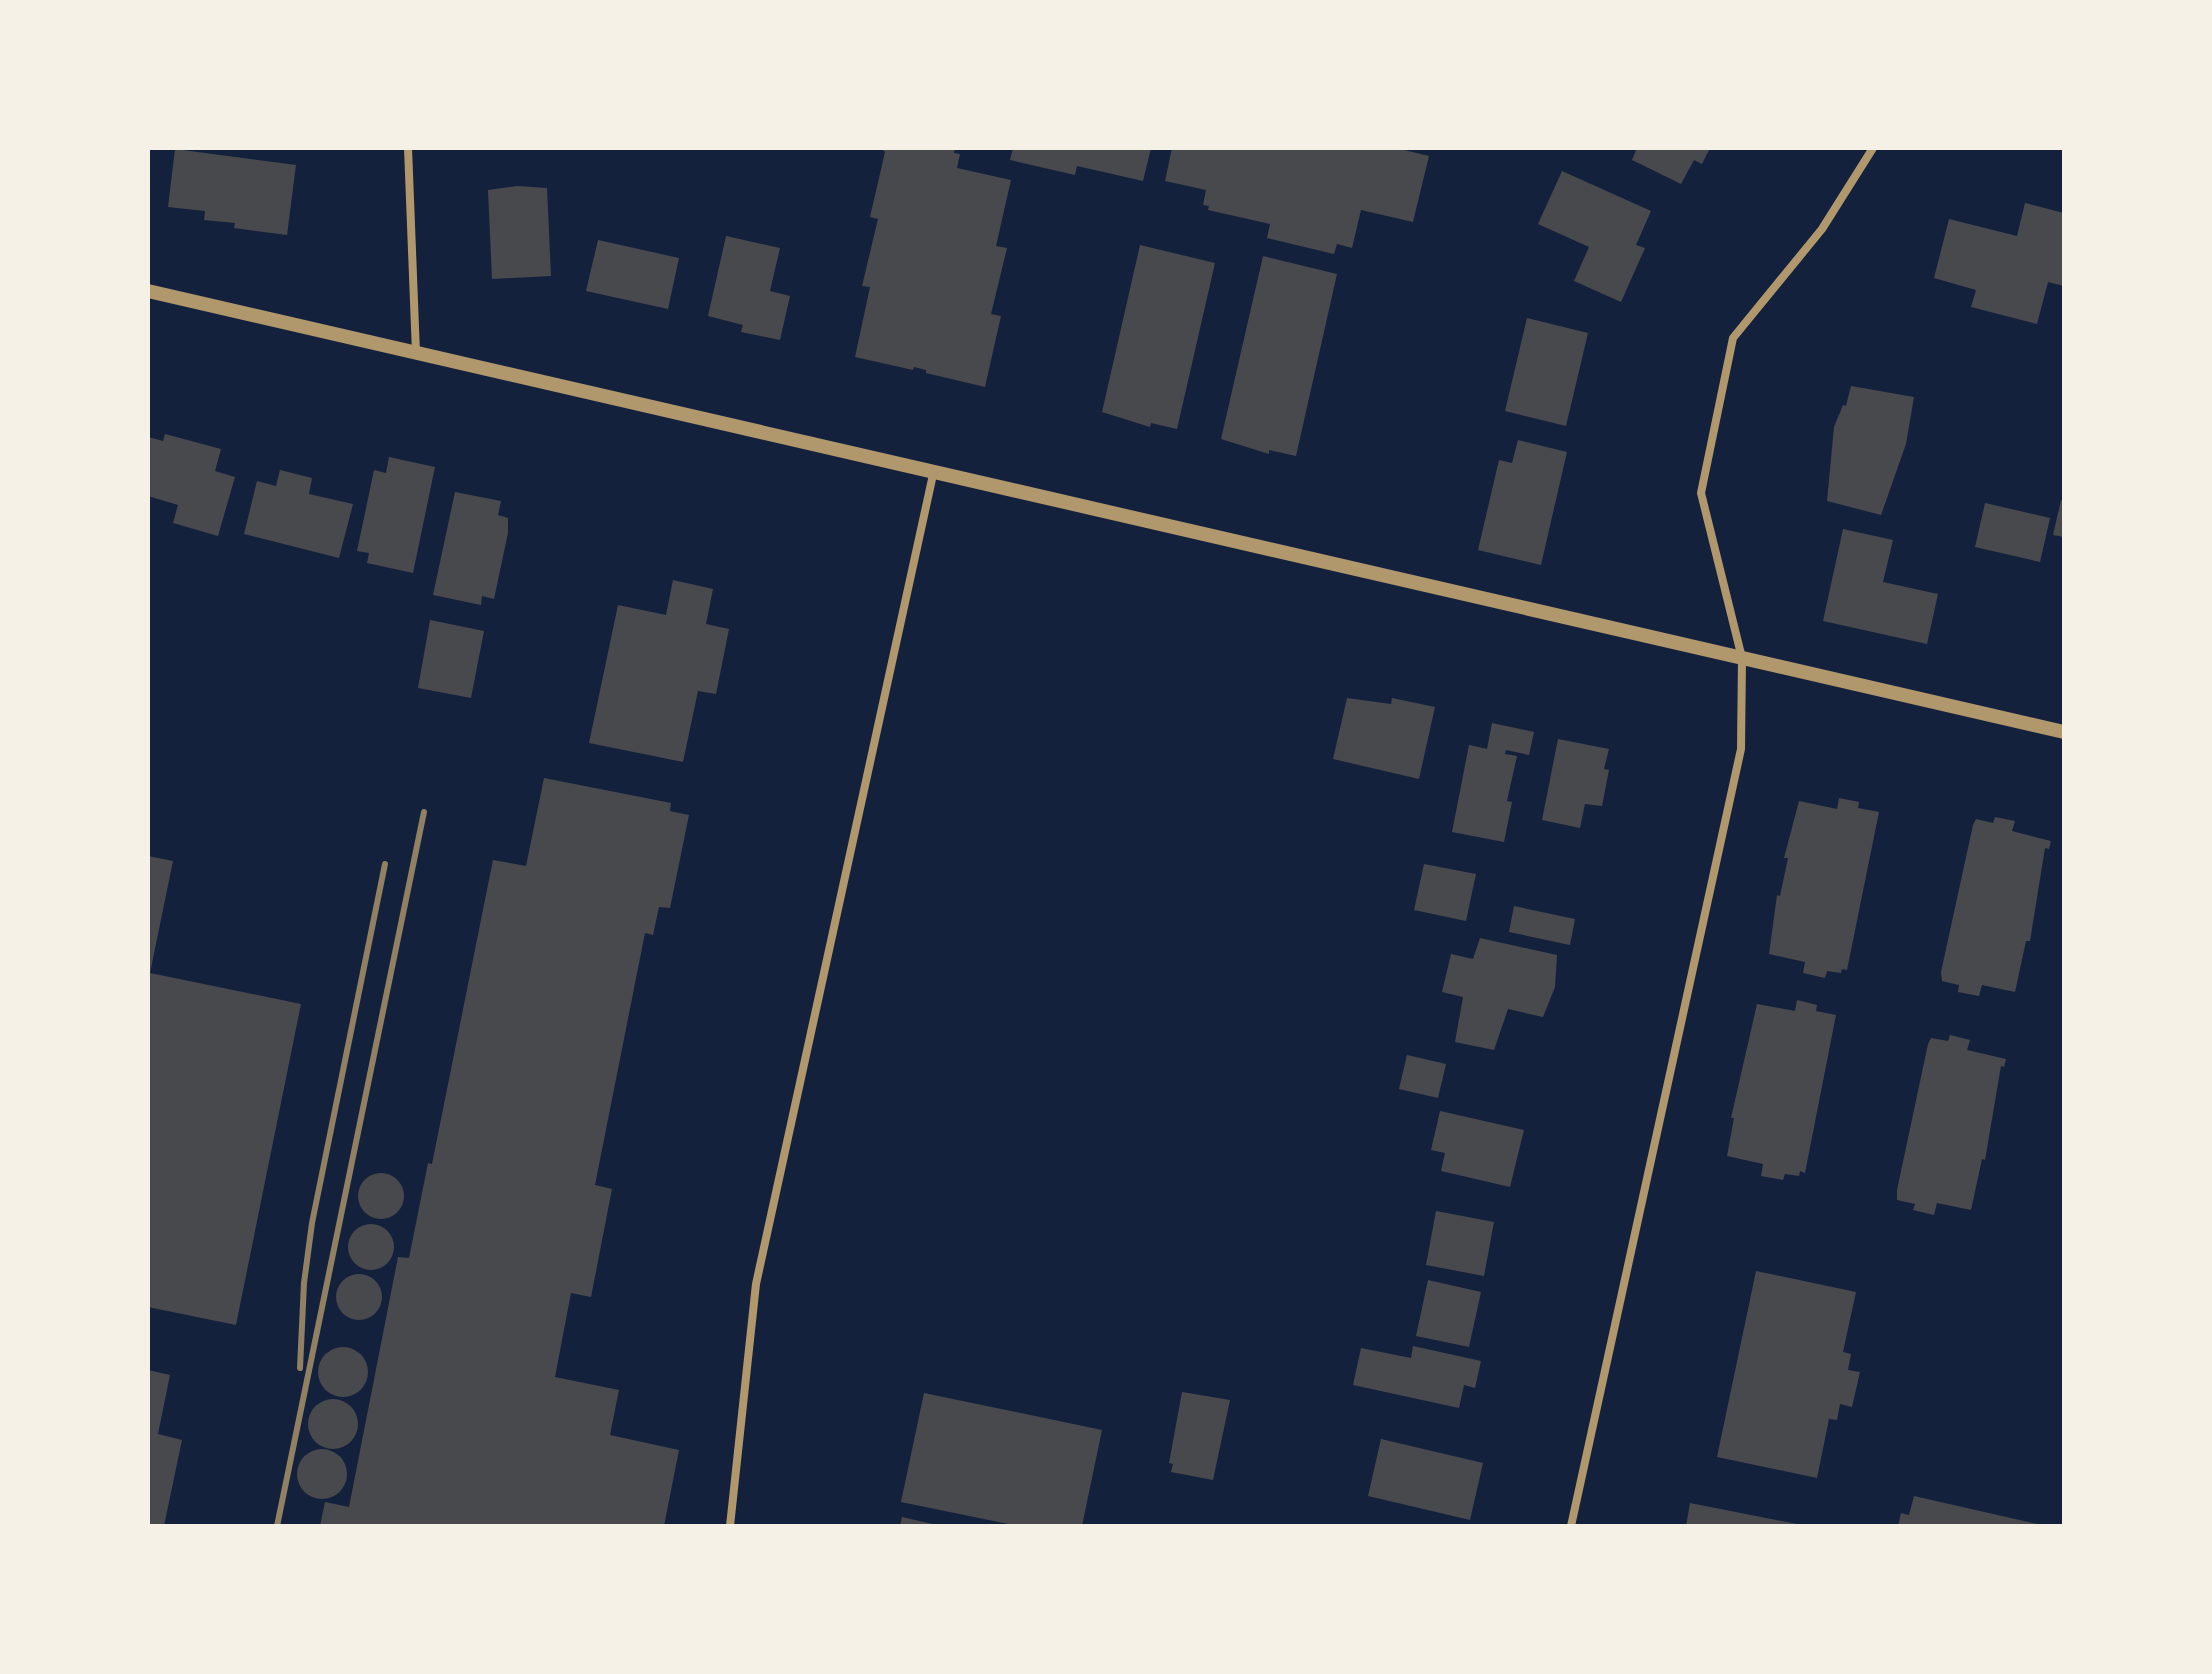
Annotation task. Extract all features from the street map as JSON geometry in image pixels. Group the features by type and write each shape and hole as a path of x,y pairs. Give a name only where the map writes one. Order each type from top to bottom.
{"street":[{"path":"408,148 416,353"},
{"path":"1571,1526 1741,749 1742,658 1701,493 1733,338 1822,229 1873,148"},
{"path":"148,291 2064,732"},
{"path":"730,1526 756,1284 934,470"}],"building":[{"path":"881,148 955,148 954,153 960,154 957,168 1011,180 996,246 1007,248 991,314 1001,316 985,387 926,373 926,370 914,367 913,370 855,357 870,287 862,286 878,219 870,217 885,152"},
{"path":"1013,148 1151,148 1143,181 1077,166 1075,175 1010,160"},
{"path":"1172,148 1396,148 1429,156 1413,222 1361,210 1352,248 1337,244 1334,254 1267,238 1270,224 1208,210 1209,206 1203,205 1206,190 1165,181"},
{"path":"1637,148 1710,148 1702,164 1694,160 1681,184 1632,160"},
{"path":"175,149 296,165 287,235 234,228 235,223 204,220 205,211 168,207"},
{"path":"1562,171 1651,211 1636,245 1645,248 1621,302 1574,281 1589,247 1538,224"},
{"path":"517,186 547,188 551,276 492,279 488,190"},
{"path":"2025,203 2064,213 2064,286 2048,282 2037,324 1971,307 1976,290 1934,278 1949,219 2017,236"},
{"path":"726,236 780,248 770,291 790,296 780,340 741,332 743,325 708,316"},
{"path":"598,240 679,258 668,309 586,291"},
{"path":"1140,245 1215,263 1177,429 1151,423 1150,427 1102,412"},
{"path":"1263,256 1337,274 1296,456 1269,450 1269,454 1221,439"},
{"path":"1527,318 1588,333 1566,426 1505,411"},
{"path":"1851,386 1914,397 1906,444 1881,515 1827,501 1834,427 1843,405 1846,406"},
{"path":"165,434 221,449 215,471 235,477 218,536 173,523 178,505 148,496 148,437 163,441"},
{"path":"1518,440 1567,452 1541,565 1478,550 1499,460 1512,463"},
{"path":"389,457 435,467 413,573 367,563 369,553 357,551 374,470 386,473"},
{"path":"280,470 312,478 309,494 353,504 339,558 244,534 257,481 276,486"},
{"path":"455,492 501,501 498,515 508,518 508,533 494,599 482,596 481,605 433,595"},
{"path":"2061,500 2064,501 2064,537 2053,535"},
{"path":"1985,503 2050,518 2040,562 1975,547"},
{"path":"1843,529 1893,540 1883,582 1938,594 1927,644 1823,621"},
{"path":"673,580 713,589 706,624 729,629 716,694 698,691 683,762 589,743 618,605 666,615"},
{"path":"430,620 484,631 471,698 418,688"},
{"path":"1347,698 1391,704 1392,698 1435,707 1419,779 1333,759"},
{"path":"1492,723 1534,732 1529,755 1506,750 1505,754 1517,756 1507,801 1512,802 1504,842 1452,832 1469,745 1487,749"},
{"path":"1558,739 1609,749 1604,769 1609,770 1602,806 1585,804 1580,828 1542,820"},
{"path":"544,778 671,803 670,811 689,815 670,908 659,907 653,935 645,933 595,1185 612,1189 591,1297 571,1293 555,1377 619,1390 610,1435 679,1450 664,1526 320,1526 325,1502 349,1507 398,1257 409,1258 428,1163 432,1164 493,860 526,866"},
{"path":"1839,798 1859,802 1858,808 1879,812 1847,970 1842,969 1841,973 1827,971 1825,978 1803,973 1805,962 1769,954 1777,895 1780,896 1788,858 1784,858 1799,801 1837,809"},
{"path":"1995,817 2015,821 2012,831 2051,841 2049,849 2045,848 2030,941 2026,941 2015,992 1982,985 1979,996 1958,992 1959,985 1942,981 1941,972 1973,825 1976,819 1993,823"},
{"path":"148,856 173,861 150,973 301,1004 236,1325 148,1307"},
{"path":"1424,864 1476,874 1466,921 1414,910"},
{"path":"1514,906 1575,919 1570,945 1509,932"},
{"path":"1480,938 1557,955 1555,987 1543,1017 1508,1009 1494,1050 1455,1042 1463,997 1442,992 1451,954 1473,959"},
{"path":"1797,1000 1817,1005 1816,1011 1836,1015 1805,1173 1800,1171 1799,1176 1785,1174 1783,1180 1761,1176 1763,1164 1727,1156 1734,1118 1731,1118 1757,1004 1795,1011"},
{"path":"1950,1035 1970,1040 1967,1050 2006,1059 2004,1067 2001,1066 1985,1160 1982,1159 1971,1210 1937,1203 1934,1215 1913,1210 1915,1204 1897,1200 1897,1190 1928,1044 1931,1038 1948,1041"},
{"path":"1407,1055 1446,1064 1438,1098 1399,1089"},
{"path":"1440,1111 1524,1130 1510,1187 1441,1171 1445,1153 1431,1150"},
{"path":"381,1173 397,1180 404,1196 397,1212 381,1219 365,1212 358,1196 365,1180"},
{"path":"1436,1211 1494,1222 1484,1276 1426,1265"},
{"path":"371,1224 387,1231 394,1247 387,1263 371,1270 355,1263 348,1247 355,1231"},
{"path":"1756,1271 1856,1292 1843,1352 1851,1354 1848,1370 1860,1372 1852,1407 1840,1404 1837,1420 1829,1419 1817,1478 1717,1457"},
{"path":"359,1274 375,1281 382,1297 375,1313 359,1320 343,1313 336,1297 343,1281"},
{"path":"1428,1280 1481,1292 1469,1347 1416,1336"},
{"path":"1413,1346 1481,1361 1475,1388 1464,1385 1459,1408 1353,1385 1361,1348 1411,1358"},
{"path":"343,1347 360,1355 368,1372 360,1389 343,1397 326,1389 318,1372 326,1355"},
{"path":"148,1370 170,1375 158,1434 182,1440 164,1526 148,1526"},
{"path":"1182,1392 1230,1400 1213,1480 1171,1472 1173,1464 1169,1463"},
{"path":"924,1393 1102,1430 1082,1526 1018,1526 901,1502"},
{"path":"333,1399 350,1407 358,1424 350,1441 333,1449 316,1441 308,1424 316,1407"},
{"path":"1381,1439 1483,1463 1470,1520 1368,1496"},
{"path":"322,1449 339,1457 347,1474 339,1491 322,1499 305,1491 297,1474 305,1457"},
{"path":"1914,1496 2042,1526 1898,1526 1901,1513 1909,1515"},
{"path":"1690,1503 1802,1525 1686,1526"},
{"path":"902,1517 937,1525 937,1526 900,1526"}],"railway":[{"path":"277,1526 424,812"},
{"path":"300,1368 304,1283 312,1223 385,864"}]}
